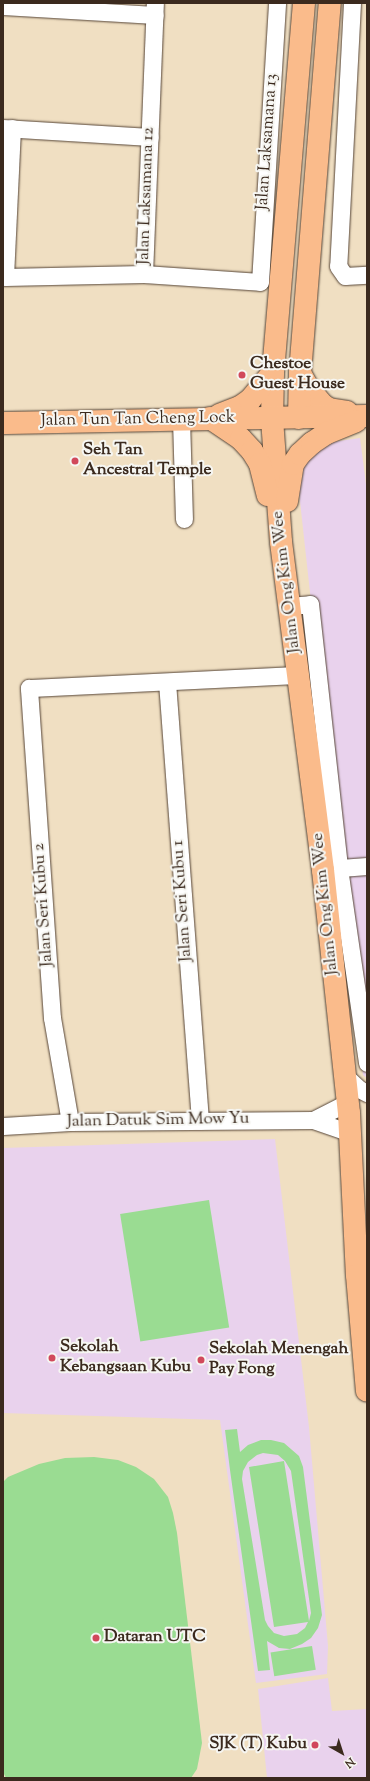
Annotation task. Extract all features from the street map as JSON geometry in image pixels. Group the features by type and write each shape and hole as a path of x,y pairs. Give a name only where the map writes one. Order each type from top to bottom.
{"main road":[{"name":"Jalan Ong Kim Wee","path":"304,3 273,373 272,419 281,542 298,675 331,869 344,1075 362,1274 367,1391"},
{"path":"299,418 300,373 330,3"},
{"path":"210,418 240,407 250,400 273,373"},
{"path":"300,373 309,389 323,405 329,409 367,416"},
{"path":"281,542 290,479 294,464 300,454 312,442 327,433 367,416"},
{"name":"Jalan Tun Tan Cheng Lock","path":"3,423 367,416"},
{"path":"210,418 241,439 252,451 260,464 281,542"}],"street":[{"name":"Jalan Laksamana 13","path":"260,282 277,3"},
{"path":"352,3 338,266 345,276 367,275"},
{"path":"3,6 155,9"},
{"name":"Jalan Laksamana 12","path":"155,9 144,274 260,282"},
{"path":"144,274 4,277 7,128 150,137"},
{"path":"181,419 184,519"},
{"path":"289,606 310,604 331,869 367,1063"},
{"path":"167,682 298,675"},
{"name":"Jalan Seri Kubu 2","path":"70,1122 52,1018 28,688 167,682"},
{"name":"Jalan Seri Kubu 1","path":"167,682 200,1121"},
{"path":"331,869 367,866"},
{"path":"344,1075 359,1089 367,1093"},
{"name":"Jalan Datuk Sim Mow Yu","path":"313,1120 347,1103"},
{"name":"Jalan Datuk Sim Mow Yu","path":"3,1126 70,1122 313,1120 350,1133"}],"shaded area":[{"path":"360,438 367,492 367,1078 363,1075 297,474 318,444"},
{"name":"Sekolah Menengah Pay Fong","path":"275,1139 309,1427 328,1646 327,1674 256,1683 220,1420 3,1413 3,1148"},
{"name":"SJK (T) Kubu","path":"328,1678 332,1711 367,1709 367,1778 267,1778 258,1689"}],"green space":[{"path":"209,1200 229,1327 140,1341 120,1214"},
{"path":"237,1429 240,1452 248,1445 261,1440 271,1440 284,1443 299,1456 303,1467 322,1615 318,1628 311,1638 302,1644 290,1649 279,1648 267,1641 270,1670 258,1671 225,1430","holes":["263,1453 278,1455 285,1461 291,1471 311,1613 309,1621 284,1461 249,1467 274,1627 308,1622 305,1628 297,1634 284,1636 274,1633 265,1620 242,1479 243,1471 248,1462 257,1455"]},
{"name":"Dataran UTC","path":"94,1457 118,1460 136,1467 154,1479 168,1497 173,1513 177,1533 202,1743 197,1769 191,1778 6,1778 3,1772 3,1482 8,1477 39,1464 65,1458"},
{"path":"312,1646 316,1670 274,1676 271,1653"}],"place":[{"name":"Chestoe Guest House","path":"242,375"},
{"name":"Seh Tan Ancestral Temple","path":"75,461"},
{"name":"Sekolah Kebangsaan Kubu","path":"52,1358"},
{"name":"Sekolah Menengah Pay Fong","path":"201,1360"},
{"name":"Dataran UTC","path":"96,1638"},
{"name":"SJK (T) Kubu","path":"315,1745"}]}
